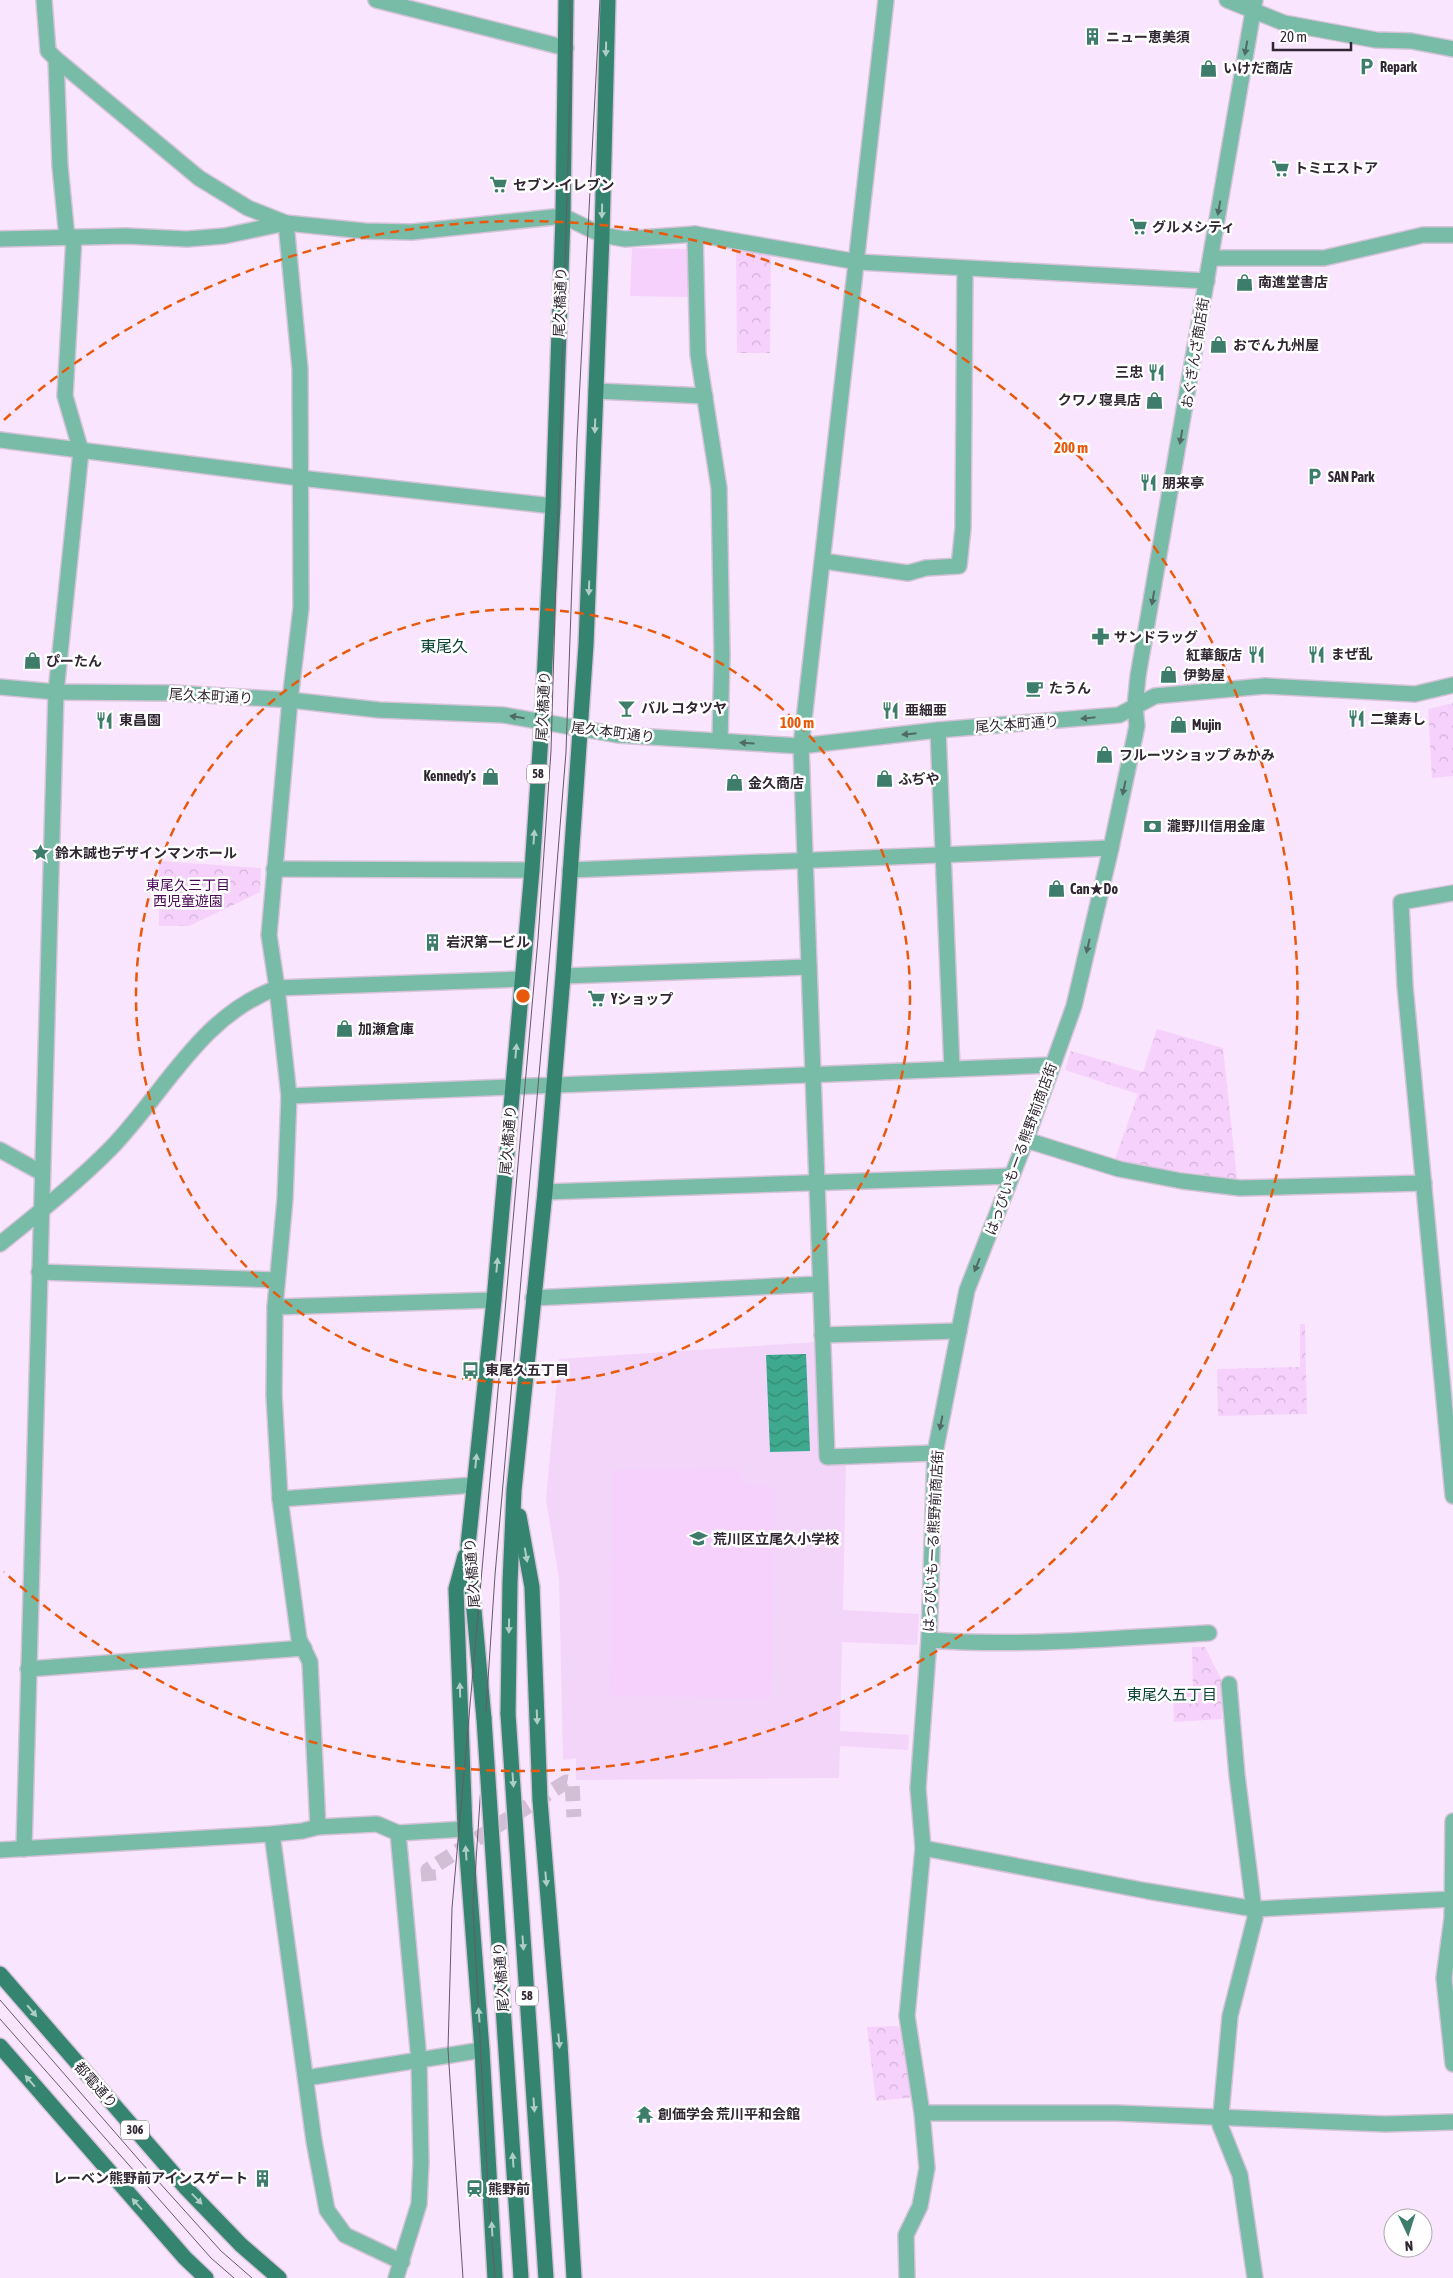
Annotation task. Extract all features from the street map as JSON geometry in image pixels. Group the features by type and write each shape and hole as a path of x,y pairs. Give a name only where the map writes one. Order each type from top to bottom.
{"main road":[{"name":"尾久橋通り","path":"521,2278 484,1718 468,1545 494,1300 532,870 542,722 553,506 563,216 566,0"},
{"name":"尾久橋通り","path":"546,2278 508,1714 510,1583 514,1490 545,1192 581,728 602,235 608,0"},
{"path":"514,1490 532,1587 540,1800 560,2044 574,2278"},
{"path":"468,1545 456,1589 465,1829 482,2050 495,2278"},
{"name":"都電通り","path":"0,1974 186,2188 279,2278"},
{"path":"0,2046 159,2228 206,2278"}],"street":[{"path":"44,0 48,51 56,60 198,178 248,208 286,223 365,231 412,232 563,216 602,235 625,239 695,234 858,262 1207,281"},
{"path":"376,0 566,48"},
{"path":"886,0 858,262 801,746 827,1457 935,1453"},
{"path":"1227,0 1254,5 1284,23 1376,40 1410,41 1453,49"},
{"name":"おぐぎんざ商店街","path":"1134,706 1254,5"},
{"path":"24,1849 40,1210 56,692 81,451 65,396 70,238 60,166 56,60"},
{"path":"0,239 126,236 187,239 224,236 286,223"},
{"path":"286,223 300,370 301,608 290,700 269,935 289,1096 285,1199 275,1306 274,1395 280,1499 299,1639 310,1662 318,1827"},
{"path":"695,234 698,354 719,488 722,655 720,741"},
{"path":"1211,258 1324,258 1423,235 1453,235"},
{"path":"823,561 908,573 926,568 959,566 963,528 965,269"},
{"path":"596,391 704,396"},
{"path":"0,440 300,478 553,506"},
{"name":"尾久本町通り","path":"0,688 56,692 173,693 290,700 379,710 503,715 618,735 801,746 938,730 1119,715 1155,696 1162,695 1264,686 1415,694 1453,685"},
{"name":"はっぴいもーる熊野前商店街","path":"906,2278 906,2235 920,2206 927,2168 922,2113 907,2016 923,1848 918,1788 928,1640 935,1453 967,1290 1026,1140 1074,1006 1137,726 1134,706"},
{"path":"938,730 952,1069"},
{"path":"570,870 1111,848"},
{"path":"274,869 532,870"},
{"path":"1453,893 1400,902 1405,986 1453,1496"},
{"path":"563,976 809,968"},
{"path":"0,1244 112,1147 189,1052 226,1016 257,995 277,988 522,979"},
{"path":"289,1096 1052,1065"},
{"path":"1026,1140 1119,1170 1215,1186 1240,1188 1424,1183"},
{"path":"0,1150 42,1173"},
{"path":"545,1192 1012,1176"},
{"path":"39,1272 277,1280"},
{"path":"533,1298 820,1284"},
{"path":"275,1306 494,1300"},
{"path":"822,1335 959,1331"},
{"path":"280,1499 474,1485"},
{"path":"928,1640 961,1642 1064,1641 1209,1633"},
{"path":"28,1669 304,1648"},
{"path":"1229,1684 1237,1775 1256,1918 1230,2016 1220,2125 1240,2175 1255,2278"},
{"path":"1453,1821 1452,1918 1444,1978 1453,2064"},
{"path":"0,1850 272,1834 302,1831 318,1827 377,1824 398,1833 465,1829"},
{"path":"396,2278 419,2204 421,2162 419,2060 398,1833"},
{"path":"272,1834 314,2141 327,2210 346,2235 402,2262"},
{"path":"923,1848 1148,1891 1255,1909 1452,1899"},
{"path":"306,2078 482,2050"},
{"path":"922,2113 1116,2113 1385,2124 1453,2122"}],"shaded area":[{"name":"荒川区立尾久小学校","path":"816,1342 822,1463 846,1464 843,1610 919,1614 917,1645 842,1642 840,1731 909,1735 908,1750 840,1746 839,1778 576,1780 576,1758 563,1760 559,1579 546,1499 559,1359"}],"green space":[{"path":"736,244 771,251 770,353 737,353"},
{"path":"632,248 690,249 688,297 630,296"},
{"path":"1453,703 1453,776 1432,778 1428,709"},
{"name":"東尾久三丁目 西児童遊園","path":"159,861 261,868 260,892 189,926 159,926"},
{"path":"1157,1029 1223,1048 1237,1179 1114,1162 1138,1094 1065,1070 1071,1051 1143,1072"},
{"path":"1300,1324 1305,1324 1307,1414 1218,1416 1217,1369 1300,1367"},
{"path":"740,1468 742,1483 775,1487 771,1699 610,1696 612,1470"},
{"path":"1192,1647 1205,1647 1221,1679 1222,1719 1174,1722 1173,1689 1193,1688"},
{"path":"897,2026 905,2032 915,2097 876,2101 867,2027"}],"water":[{"path":"806,1354 810,1451 770,1452 766,1355"}],"tunnel":[{"path":"429,1881 428,1870 566,1782 572,1783 574,1817"}],"tram line":[{"path":"463,2278 448,2049 452,1908 538,939 551,751 571,57 570,0"},
{"path":"495,2278 488,2190 473,1906 495,1575 566,752 577,440 600,0"},
{"path":"0,2000 221,2251 252,2278"},
{"path":"0,2019 211,2258 234,2278"}],"place":[{"name":"ニュー恵美須","path":"1092,37"},
{"name":"Repark","path":"1366,67"},
{"name":"いけだ商店","path":"1209,68"},
{"name":"トミエストア","path":"1280,168"},
{"name":"セブン-イレブン","path":"499,185"},
{"name":"グルメシティ","path":"1138,227"},
{"name":"南進堂書店","path":"1244,282"},
{"name":"おでん 九州屋","path":"1219,345"},
{"name":"三忠","path":"1157,372"},
{"name":"クワノ寝具店","path":"1155,400"},
{"name":"SAN Park","path":"1314,477"},
{"name":"朋来亭","path":"1148,483"},
{"name":"サンドラッグ","path":"1100,637"},
{"name":"まぜ乱","path":"1317,654"},
{"name":"紅華飯店","path":"1256,655"},
{"name":"ぴーたん","path":"32,661"},
{"name":"伊勢屋","path":"1169,675"},
{"name":"たうん","path":"1035,688"},
{"name":"バル コタツヤ","path":"627,708"},
{"name":"亜細亜","path":"891,710"},
{"name":"二葉寿し","path":"1356,719"},
{"name":"東昌園","path":"105,720"},
{"name":"Mujin","path":"1178,725"},
{"name":"フルーツショップ みかみ","path":"1105,755"},
{"name":"Kennedy’s","path":"490,776"},
{"name":"ふぢや","path":"884,779"},
{"name":"金久商店","path":"734,783"},
{"name":"瀧野川信用金庫","path":"1153,826"},
{"name":"鈴木誠也デザインマンホール","path":"41,853"},
{"name":"Can★Do","path":"1056,889"},
{"name":"岩沢第一ビル","path":"432,942"},
{"name":"Yショップ","path":"597,999"},
{"name":"加瀬倉庫","path":"344,1029"},
{"name":"東尾久五丁目","path":"471,1370"},
{"name":"荒川区立尾久小学校","path":"699,1539"},
{"name":"創価学会 荒川平和会館","path":"644,2114"},
{"name":"レーベン熊野前アインスゲート","path":"262,2178"},
{"name":"熊野前","path":"474,2189"}],"district":[{"name":"東尾久","path":"444,646"},
{"name":"東尾久五丁目","path":"1172,1695"}]}
